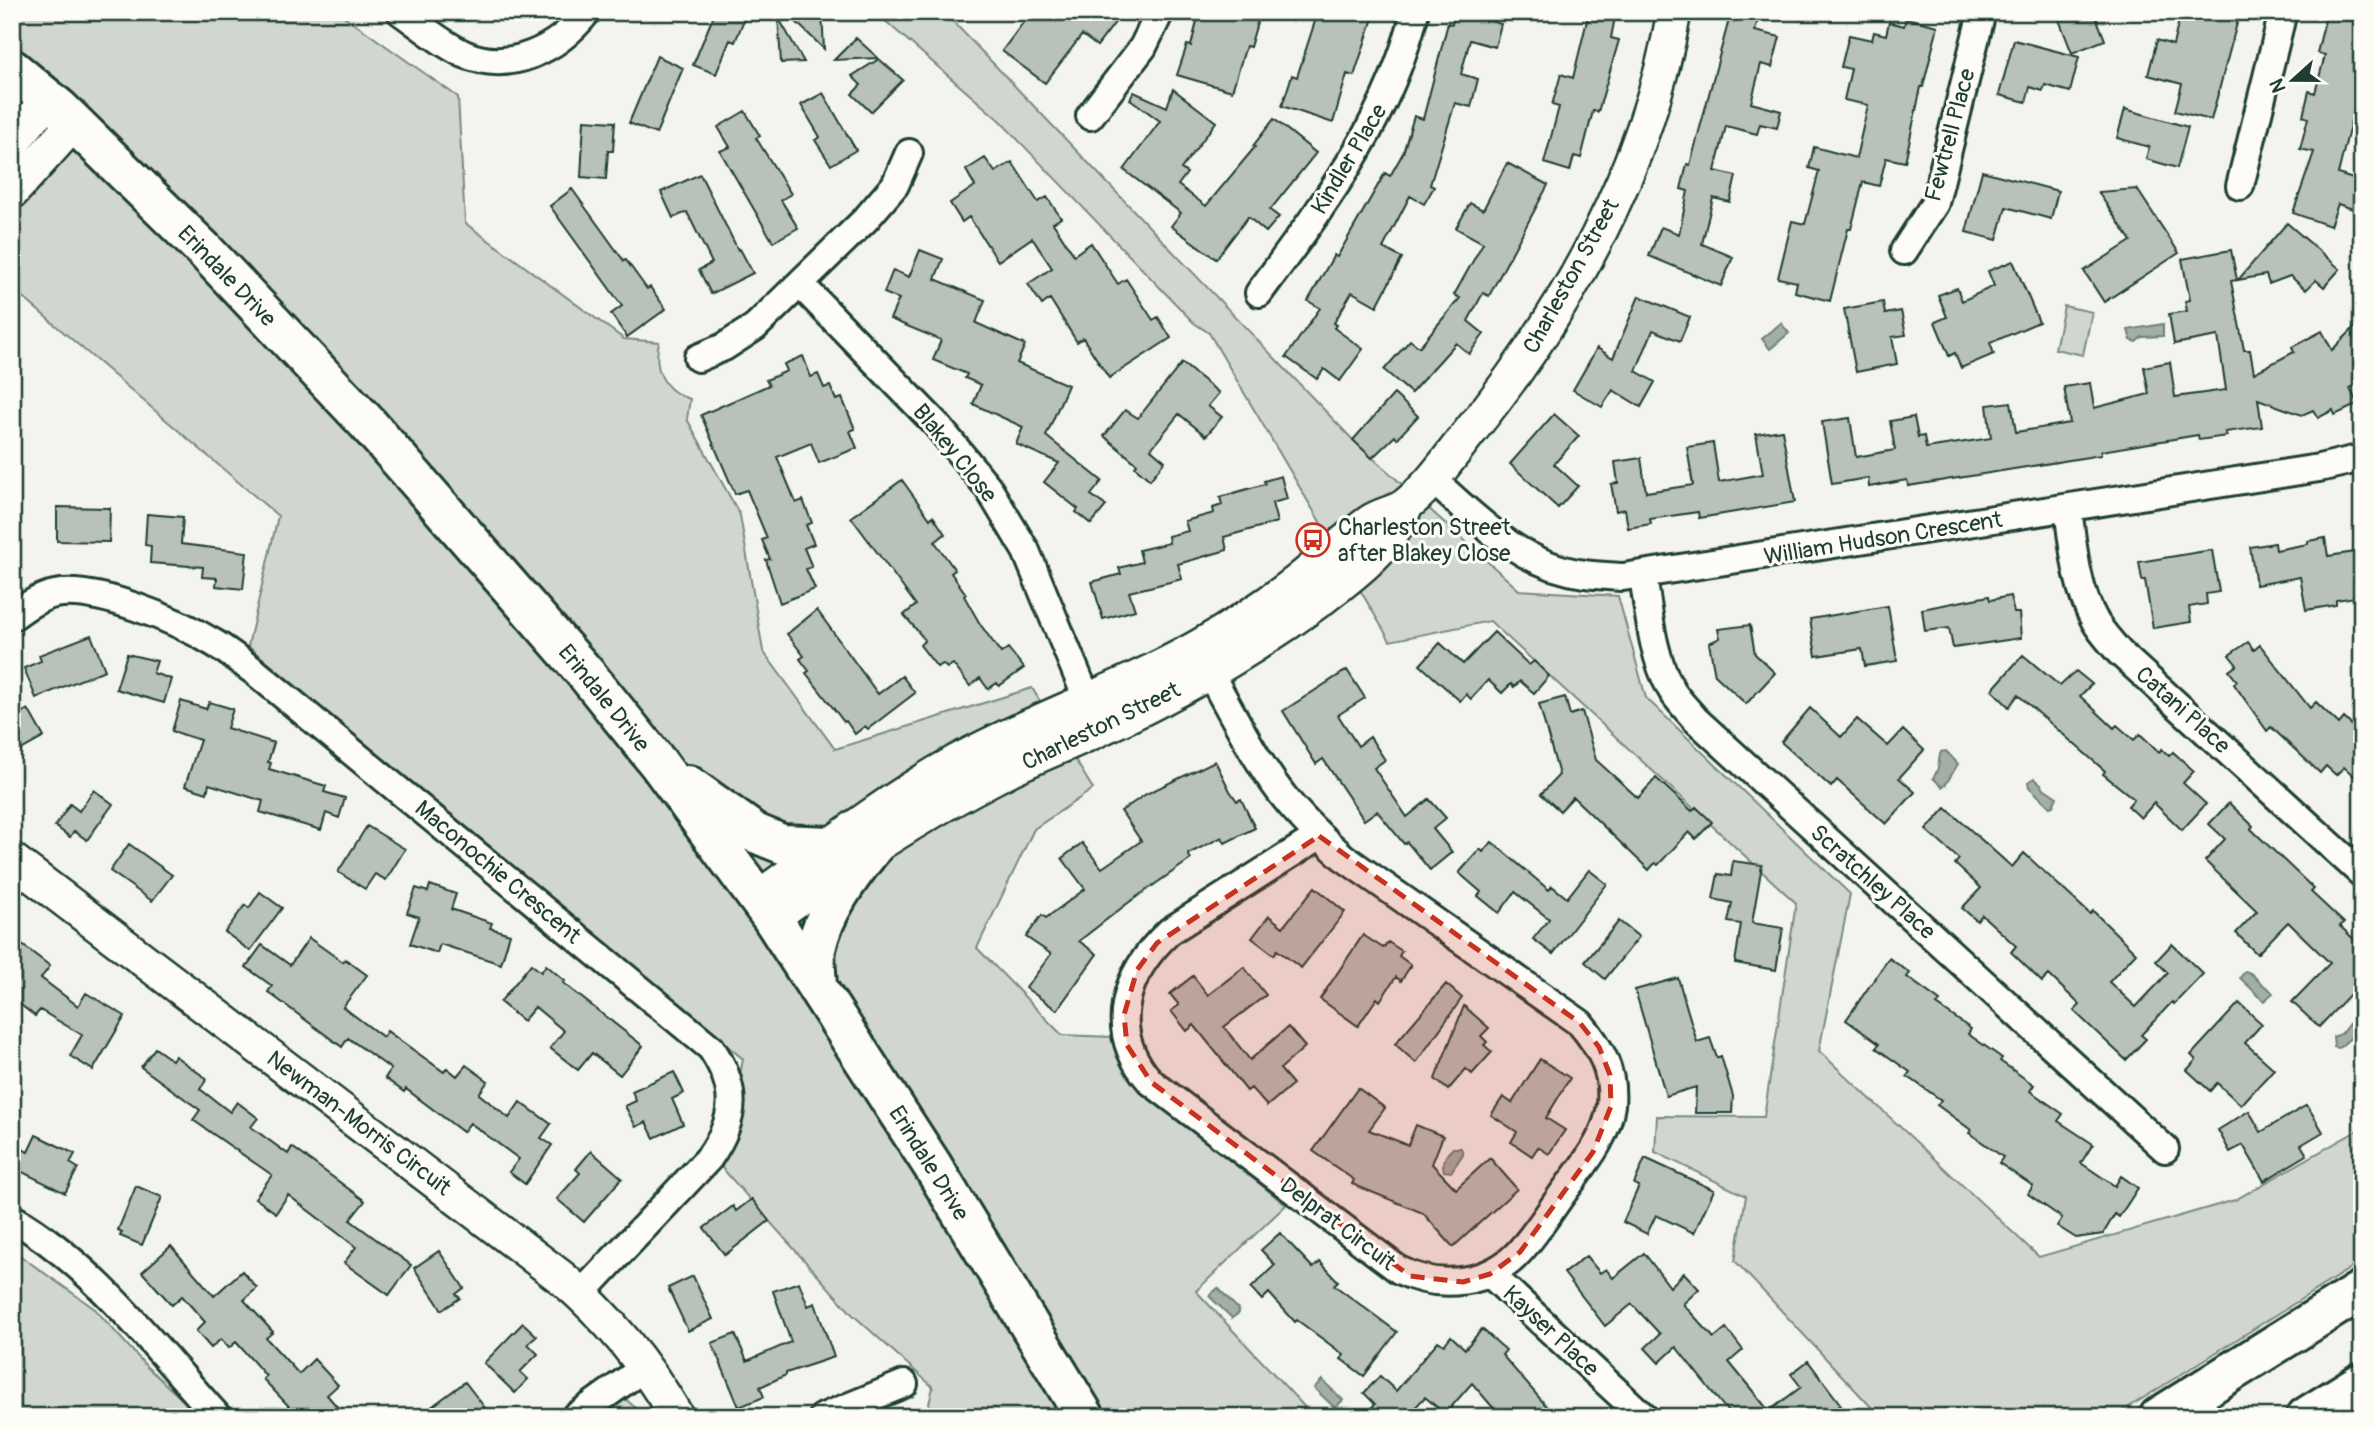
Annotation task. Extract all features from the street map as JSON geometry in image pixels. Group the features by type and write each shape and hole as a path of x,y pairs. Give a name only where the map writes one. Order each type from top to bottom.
{"main road":[{"name":"Erindale Drive","path":"12,69 61,111 206,252 357,412 587,675 657,763 765,908 932,1166 1085,1417"},
{"path":"657,763 755,833 782,844 830,846"},
{"path":"817,988 816,951 822,929 850,877 873,847"},
{"path":"2159,1417 2362,1290"},
{"path":"2306,1417 2362,1382"}],"street":[{"path":"401,12 468,55 480,59 507,61 534,54 559,41 587,12"},
{"path":"1090,116 1143,47 1160,12"},
{"name":"Kindler Place","path":"1259,293 1334,191 1371,128 1386,96 1415,12"},
{"name":"Charleston Street","path":"765,908 997,776 1093,715 1203,661 1373,519 1405,506 1432,479 1505,389 1540,337 1601,229 1630,163 1654,95 1674,12"},
{"name":"Fewtrell Place","path":"1904,251 1935,202 1982,12"},
{"path":"2240,186 2283,12"},
{"path":"12,143 61,111"},
{"path":"12,192 61,111"},
{"path":"698,358 724,347 755,327 800,284 877,209 895,185 909,153"},
{"name":"Blakey Close","path":"800,284 936,425 987,486 1026,551 1093,715"},
{"name":"William Hudson Crescent","path":"1432,479 1497,538 1529,557 1546,565 1583,574 1623,577 1643,576 2319,468 2362,458"},
{"name":"Catani Place","path":"2067,508 2078,576 2096,625 2119,652 2362,874"},
{"name":"Scratchley Place","path":"1643,576 1654,643 1664,677 1695,719 2165,1150"},
{"name":"Maconochie Crescent","path":"12,617 31,603 52,594 75,592 96,596 159,617 215,643 254,671 711,1048 726,1070 731,1094 729,1120 718,1146 581,1294"},
{"name":"Delprat Circuit","path":"1203,661 1262,764 1288,802 1319,836 1343,857 1580,1023 1599,1047 1610,1075 1611,1106 1601,1138 1520,1252 1490,1274 1463,1282 1436,1282 1410,1276 1399,1270 1151,1082 1141,1071 1127,1045 1124,1015 1126,1000 1137,970 1157,943 1170,931 1319,836"},
{"name":"Charleston Street","path":"765,908 830,846 889,804 955,763 1025,727 1093,715"},
{"name":"Newman-Morris Circuit","path":"12,860 581,1294 631,1348 677,1417"},
{"path":"12,1218 62,1251 99,1286 218,1417"},
{"name":"Kayser Place","path":"1490,1274 1644,1417"},
{"path":"575,1417 645,1367"},
{"path":"822,1417 904,1384"}],"highlighted area":[{"path":"1319,836 1580,1023 1599,1047 1610,1075 1611,1106 1593,1152 1520,1252 1490,1274 1463,1282 1410,1276 1151,1082 1127,1045 1124,1015 1137,970 1157,943"}],"shaded area":[{"path":"12,12 338,12 458,97 465,223 624,339 659,342 658,361 662,378 673,391 690,399 687,419 740,515 763,651 835,749 1032,688 1093,789 1034,829 977,948 1062,1035 1113,1037 1130,1080 1286,1205 1196,1291 1314,1417 926,1417 933,1387 852,1314 722,1168 743,1059 248,646 278,516 12,288"},
{"path":"875,12 944,12 1353,440 1519,590 1618,596 1646,698 1850,894 1819,1051 2039,1257 2235,1200 2362,1128 2362,1261 2113,1417 1864,1417 1873,1409 1735,1261 1746,1196 1655,1152 1657,1116 1764,1117 1796,903 1490,621 1390,641 1209,333 1194,323 999,120"},
{"path":"2064,306 2092,312 2083,355 2055,349"},
{"path":"1781,323 1789,333 1770,349 1762,339"},
{"path":"2163,324 2163,336 2142,337 2136,342 2131,340 2128,330"},
{"path":"1946,751 1958,764 1942,787 1933,778 1941,752"},
{"path":"2034,778 2057,797 2053,806 2050,807 2029,787 2028,782"},
{"path":"2245,971 2273,993 2264,1001 2240,978"},
{"path":"2351,1021 2357,1021 2362,1028 2339,1048 2334,1047 2333,1037 2341,1034"},
{"path":"1453,1148 1461,1148 1463,1154 1451,1172 1444,1171 1445,1158"},
{"path":"12,1250 95,1309 197,1417 12,1417"},
{"path":"1218,1288 1238,1309 1239,1313 1232,1318 1209,1296"},
{"path":"1322,1380 1343,1400 1335,1408 1314,1388"},
{"path":"614,1389 646,1417 576,1417"}],"building":[{"path":"715,12 747,12 735,42 730,40 716,74 693,65"},
{"path":"786,12 822,12 824,49"},
{"path":"1031,12 1123,12 1097,46 1082,35 1045,83 1002,51"},
{"path":"1206,12 1249,12 1259,16 1232,91 1177,75 1187,45 1191,46 1198,17 1204,17"},
{"path":"1318,12 1375,12 1354,76 1347,74 1333,123 1282,106 1292,75 1297,77"},
{"path":"1456,12 1501,24 1495,47 1470,40 1461,74 1478,79 1471,107 1455,103 1430,185 1434,187 1424,204 1410,196 1383,248 1402,258 1377,306 1352,292 1334,323 1337,325 1334,328 1363,349 1340,381 1324,369 1317,379 1286,357 1320,308 1308,301 1334,255 1337,257 1385,173 1390,176 1403,153 1414,116 1423,119 1448,23 1452,24"},
{"path":"1589,12 1616,12 1611,38 1619,40 1598,112 1593,111 1581,158 1574,156 1570,171 1544,163 1559,107 1552,105 1561,74 1573,78"},
{"path":"1731,12 1760,12 1755,31 1780,37 1772,67 1761,64 1751,103 1781,111 1777,128 1760,124 1757,134 1726,126 1715,171 1736,176 1730,202 1713,198 1702,244 1733,257 1721,286 1649,256 1661,227 1679,234 1688,191 1681,189 1687,164 1690,165"},
{"path":"2056,12 2094,12 2105,40 2072,53"},
{"path":"2181,12 2240,12 2211,120 2175,111 2182,84 2148,75 2157,40 2173,45"},
{"path":"2327,12 2359,12 2354,34 2362,36 2362,77 2338,174 2362,182 2362,212 2338,204 2330,226 2293,213 2314,152 2300,149 2308,118 2303,116 2309,91 2315,93 2325,55 2317,53"},
{"path":"778,17 804,62 781,63"},
{"path":"1906,18 1938,26 1921,87 1905,162 1886,158 1879,186 1863,182 1830,301 1795,292 1797,282 1778,278 1792,221 1805,224 1819,171 1809,168 1814,147 1856,158 1868,105 1844,100 1851,69 1841,67 1849,35 1872,40 1874,32 1886,35 1889,22 1904,26"},
{"path":"856,38 878,58 834,60"},
{"path":"2014,40 2079,57 2070,92 2045,85 2043,91 2030,87 2026,102 1999,95"},
{"path":"657,56 683,68 656,134 629,123"},
{"path":"879,59 903,80 871,112 852,94 861,85 852,76"},
{"path":"1173,89 1216,122 1181,169 1187,173 1178,185 1206,206 1255,147 1253,146 1274,119 1316,153 1270,210 1279,217 1266,232 1248,217 1216,259 1171,226 1181,213 1124,170 1160,121 1130,99 1134,92 1167,107"},
{"path":"823,93 856,150 831,165 815,140 820,137 801,105"},
{"path":"2125,109 2188,127 2177,168 2146,159 2149,147 2117,138"},
{"path":"745,111 760,136 756,138 791,194 781,200 798,228 773,242 720,151 730,147 718,127"},
{"path":"584,120 615,122 613,151 608,151 606,179 581,177"},
{"path":"985,158 995,172 1012,162 1038,202 1047,197 1061,218 1053,223 1074,255 1091,243 1118,284 1126,279 1153,320 1158,317 1171,338 1109,378 1083,338 1077,342 1050,299 1042,305 1028,284 1052,268 1032,238 998,261 969,217 962,222 950,203 975,186 966,170"},
{"path":"1507,163 1548,185 1489,296 1483,293 1468,321 1484,334 1469,354 1456,343 1411,393 1384,370 1410,340 1419,347 1460,298 1454,295 1483,243 1456,228 1470,203 1483,210"},
{"path":"1982,171 2058,191 2051,219 2006,207 1997,240 1966,232"},
{"path":"700,174 738,250 740,249 753,273 711,294 699,270 712,263 687,212 673,218 661,192"},
{"path":"572,189 624,261 626,260 647,289 650,287 666,309 627,337 611,314 622,306 550,206"},
{"path":"2137,189 2179,253 2104,302 2084,271 2131,241 2098,192"},
{"path":"2287,223 2340,269 2324,287 2316,280 2306,290 2290,276 2269,284 2266,275 2238,280"},
{"path":"920,250 943,259 935,279 985,300 976,323 1025,345 1017,363 1068,385 1046,436 1102,481 1091,495 1106,506 1091,524 1076,512 1078,509 1044,482 1059,463 1016,444 1023,427 973,404 981,385 965,378 967,374 933,360 941,340 890,319 899,299 884,293 893,270 909,277"},
{"path":"2231,250 2237,280 2231,281 2244,350 2250,350 2254,373 2294,352 2292,347 2322,331 2332,350 2362,320 2362,377 2350,389 2358,404 2335,415 2333,410 2318,418 2313,410 2302,415 2258,399 2262,427 2225,432 2227,436 2199,440 2198,435 2101,451 2101,455 1908,486 1907,480 1869,487 1868,478 1832,484 1822,422 1850,418 1856,457 1895,450 1890,421 1914,417 1918,437 1924,436 1926,448 1991,438 1987,405 2011,402 2016,432 2070,423 2064,387 2090,383 2094,408 2149,394 2144,367 2170,362 2175,397 2226,390 2218,336 2174,344 2169,314 2187,311 2185,301 2190,300 2182,259"},
{"path":"2013,261 2039,322 1990,343 1994,354 1961,368 1955,353 1949,356 1935,322 1947,317 1938,295 1957,288 1962,301 1994,286 1988,271"},
{"path":"1639,296 1690,317 1680,341 1653,330 1636,371 1655,382 1641,407 1613,390 1602,407 1573,390 1597,348 1613,358"},
{"path":"1883,302 1885,314 1901,311 1906,335 1892,337 1897,364 1856,372 1844,309"},
{"path":"803,356 811,377 818,374 824,388 830,386 836,400 842,398 855,429 850,431 857,448 819,463 811,443 777,457 796,503 803,500 812,523 806,525 814,544 804,548 812,567 806,569 815,589 780,603 766,560 770,559 762,540 767,538 747,490 735,494 701,415 769,385 766,380 787,371 784,364"},
{"path":"1182,363 1219,393 1208,406 1222,417 1206,436 1179,414 1151,449 1165,461 1150,480 1135,467 1137,464 1104,436 1125,410 1138,418"},
{"path":"1394,394 1418,416 1397,439 1395,436 1372,458 1353,440"},
{"path":"1554,414 1579,436 1554,464 1578,486 1558,508 1510,464"},
{"path":"1782,430 1795,502 1699,518 1698,512 1650,519 1651,524 1628,528 1625,509 1616,511 1611,484 1618,483 1615,462 1641,458 1646,492 1693,485 1687,447 1713,443 1719,482 1763,474 1756,434"},
{"path":"1281,476 1287,499 1272,503 1277,522 1224,537 1227,550 1178,564 1182,579 1129,592 1135,610 1103,619 1092,582 1121,574 1119,568 1142,562 1139,550 1169,543 1168,536 1188,531 1185,521 1214,513 1213,508 1222,505 1220,497 1265,484 1264,481"},
{"path":"902,480 930,519 933,516 945,534 935,542 955,570 951,573 966,594 964,596 980,624 1001,653 1008,648 1024,668 999,686 997,683 988,689 980,678 970,686 953,664 947,668 943,664 937,667 920,645 925,640 904,615 916,605 851,517"},
{"path":"57,507 110,508 109,542 57,541"},
{"path":"147,514 183,517 181,544 247,552 243,589 216,586 217,578 202,577 203,567 150,563 151,546 145,545"},
{"path":"2325,538 2328,556 2362,551 2362,596 2336,600 2336,605 2306,610 2300,577 2256,585 2250,547 2275,543 2276,550"},
{"path":"2212,550 2219,592 2206,594 2207,604 2189,607 2191,622 2153,628 2145,580 2142,580 2139,562"},
{"path":"1989,596 1990,600 2010,596 2014,613 2019,613 2021,638 1953,648 1949,628 1925,631 1922,609"},
{"path":"1888,606 1897,661 1865,666 1862,649 1816,656 1810,619"},
{"path":"817,610 878,694 902,676 915,693 868,729 865,726 855,734 806,673 809,671 800,659 804,656 787,634"},
{"path":"1750,625 1755,654 1775,673 1746,704 1715,675 1709,643 1720,638 1718,629"},
{"path":"1494,632 1529,665 1534,661 1549,676 1534,693 1520,681 1514,687 1511,684 1502,693 1488,680 1471,699 1466,694 1460,701 1420,665 1440,643 1463,664"},
{"path":"91,635 105,670 36,698 24,668 41,661 39,655"},
{"path":"2248,642 2254,650 2260,645 2310,708 2316,702 2339,724 2344,718 2362,735 2362,783 2344,767 2336,775 2326,766 2320,773 2271,727 2267,731 2234,684 2237,681 2229,671 2237,665 2229,655"},
{"path":"127,654 157,661 153,673 171,679 164,703 116,689"},
{"path":"2023,655 2060,686 2076,671 2092,684 2080,696 2114,728 2117,725 2134,740 2140,734 2159,752 2162,749 2169,756 2173,752 2194,771 2183,783 2206,804 2182,830 2154,803 2141,818 2128,806 2134,799 2018,695 2009,707 1992,690"},
{"path":"1347,670 1365,698 1338,715 1358,746 1370,737 1385,760 1374,768 1407,817 1429,799 1446,818 1433,829 1452,852 1430,870 1377,811 1364,820 1323,759 1316,764 1283,711"},
{"path":"1565,697 1570,715 1582,711 1596,760 1638,798 1656,778 1692,811 1696,807 1712,822 1696,839 1689,832 1658,865 1655,863 1649,870 1573,797 1560,811 1541,794 1559,775 1539,704"},
{"path":"181,701 206,709 209,702 233,709 227,728 274,743 268,762 271,763 269,769 326,786 324,792 345,798 339,818 326,813 321,830 260,812 263,801 209,784 207,793 185,786 200,740 172,731"},
{"path":"1810,708 1841,737 1857,719 1888,746 1903,730 1924,750 1899,778 1915,792 1886,824 1837,780 1831,787 1781,742"},
{"path":"28,709 44,737 12,755 12,718"},
{"path":"1215,761 1230,791 1237,801 1241,799 1255,828 1225,843 1222,837 1188,854 1191,859 1079,941 1097,954 1057,1010 1026,988 1051,954 1026,937 1042,915 1046,918 1085,889 1062,858 1082,843 1102,868 1141,841 1121,811 1146,794"},
{"path":"94,790 113,804 87,840 74,831 70,837 55,826 70,804 79,811"},
{"path":"2229,803 2253,826 2251,829 2314,889 2311,892 2344,923 2340,926 2362,947 2362,1002 2351,993 2319,1027 2292,1002 2330,963 2288,922 2257,954 2236,933 2257,911 2205,861 2225,839 2209,824"},
{"path":"1946,808 2012,867 2024,853 2090,914 2093,911 2136,953 2109,982 2136,1007 2168,973 2156,961 2172,944 2203,974 2141,1035 2146,1039 2126,1060 2074,1011 2080,1005 2049,975 2042,982 2011,952 2016,946 1982,915 1977,921 1962,908 1981,888 1955,864 1959,859 1926,830"},
{"path":"367,826 405,849 386,880 375,874 365,889 338,872"},
{"path":"1492,842 1549,890 1552,886 1567,898 1589,870 1607,884 1553,954 1533,939 1549,919 1515,892 1499,913 1478,896 1481,892 1459,873 1480,849 1483,852"},
{"path":"129,844 172,875 152,901 110,871"},
{"path":"1733,861 1762,865 1752,923 1783,928 1776,970 1735,963 1741,924 1728,922 1732,903 1713,899 1718,874 1731,876"},
{"path":"430,885 456,894 451,909 492,923 490,928 510,934 501,964 440,944 437,953 410,944 419,917 407,913 416,888 428,892"},
{"path":"1315,887 1345,912 1301,968 1277,950 1274,955 1252,938 1269,916 1283,927"},
{"path":"260,892 282,908 250,951 225,932 245,905 249,908"},
{"path":"1619,921 1639,937 1605,979 1585,962"},
{"path":"1363,935 1383,948 1388,942 1402,951 1399,956 1411,965 1401,981 1396,977 1380,1001 1377,998 1358,1026 1320,999"},
{"path":"12,937 50,966 41,978 78,1006 86,993 125,1016 93,1070 70,1056 82,1035 40,1010 35,1016 12,998"},
{"path":"309,938 367,975 343,1007 383,1037 387,1031 444,1072 447,1068 457,1076 466,1065 488,1081 479,1094 509,1118 520,1102 551,1124 541,1138 552,1145 525,1184 509,1172 519,1159 470,1123 463,1132 406,1089 404,1092 385,1078 391,1069 348,1038 342,1047 268,992 272,986 246,967 262,945 290,965"},
{"path":"1889,958 1910,973 1907,977 1940,1001 1937,1005 1971,1029 1968,1034 2034,1085 2030,1091 2063,1114 2058,1121 2093,1144 2081,1163 2115,1186 2121,1176 2138,1188 2119,1217 2115,1214 2103,1234 2076,1238 2057,1226 2062,1218 2028,1194 2033,1186 1999,1163 2003,1157 1969,1133 1971,1130 1937,1105 1941,1100 1907,1076 1910,1072 1876,1048 1879,1044 1846,1020"},
{"path":"531,964 541,972 546,965 565,981 563,983 643,1046 620,1075 592,1053 578,1070 550,1048 564,1031 535,1007 523,1021 500,1002"},
{"path":"1244,967 1266,995 1224,1027 1250,1060 1288,1027 1305,1047 1280,1069 1293,1084 1267,1106 1251,1088 1247,1091 1194,1025 1187,1031 1171,1011 1179,1005 1170,994 1193,976 1208,995"},
{"path":"1678,978 1697,1042 1710,1038 1717,1058 1721,1056 1733,1096 1732,1113 1695,1113 1696,1087 1666,1096 1635,990"},
{"path":"1446,984 1462,998 1416,1063 1395,1044"},
{"path":"2239,1003 2262,1024 2245,1043 2274,1069 2241,1105 2217,1083 2210,1091 2187,1070 2196,1060 2191,1055"},
{"path":"1464,1006 1489,1028 1481,1036 1487,1042 1484,1045 1492,1052 1472,1074 1466,1069 1448,1090 1435,1079"},
{"path":"155,1048 172,1060 175,1056 207,1079 200,1089 230,1112 237,1102 258,1118 251,1127 288,1154 292,1147 365,1201 350,1220 411,1265 389,1295 344,1263 356,1247 288,1195 276,1213 255,1198 272,1175 193,1120 200,1110 141,1067"},
{"path":"1540,1059 1570,1078 1546,1118 1565,1130 1549,1154 1538,1147 1532,1156 1511,1142 1517,1132 1491,1115 1503,1097 1512,1103"},
{"path":"674,1072 684,1093 672,1099 683,1124 654,1138 646,1122 636,1127 625,1106 636,1101 632,1091"},
{"path":"1358,1088 1385,1108 1369,1130 1408,1145 1416,1125 1443,1136 1432,1164 1456,1189 1490,1158 1517,1189 1453,1247 1423,1213 1352,1184 1354,1180 1313,1151"},
{"path":"2307,1105 2323,1132 2301,1145 2307,1155 2264,1181 2243,1145 2230,1152 2218,1130 2249,1111 2261,1132"},
{"path":"36,1135 75,1154 70,1163 78,1168 65,1193 12,1167 12,1143 28,1152"},
{"path":"591,1151 622,1178 584,1222 557,1199 580,1173 576,1169"},
{"path":"1645,1158 1714,1190 1694,1233 1656,1215 1647,1234 1623,1222 1639,1186 1634,1184"},
{"path":"136,1186 162,1197 142,1245 120,1236 122,1232 118,1230"},
{"path":"752,1199 769,1221 725,1255 704,1228 733,1206 736,1211"},
{"path":"1280,1233 1313,1268 1320,1262 1338,1281 1334,1285 1397,1332 1364,1376 1341,1359 1344,1355 1297,1320 1295,1322 1269,1293 1262,1300 1251,1288 1275,1265 1261,1250"},
{"path":"171,1246 214,1296 242,1271 257,1288 244,1300 273,1332 266,1338 299,1374 314,1359 338,1385 327,1395 346,1417 299,1417 263,1379 266,1376 236,1342 229,1348 221,1339 211,1348 196,1331 205,1322 182,1296 172,1305 142,1272"},
{"path":"439,1251 464,1288 456,1294 460,1298 442,1310 414,1268"},
{"path":"1644,1253 1670,1287 1684,1273 1699,1289 1683,1304 1714,1338 1726,1328 1743,1350 1729,1362 1769,1411 1801,1387 1791,1374 1808,1361 1841,1405 1825,1417 1732,1417 1676,1347 1659,1363 1645,1348 1660,1334 1632,1304 1605,1326 1564,1273 1586,1256 1600,1273 1606,1269 1613,1278"},
{"path":"693,1276 713,1319 688,1331 668,1288"},
{"path":"799,1282 808,1306 815,1303 834,1357 786,1373 760,1387 764,1397 739,1407 712,1343 735,1334 747,1361 791,1342 773,1291"},
{"path":"523,1323 537,1336 528,1344 538,1354 520,1372 528,1379 515,1393 484,1363"},
{"path":"1482,1329 1506,1350 1502,1355 1556,1417 1501,1417 1472,1383 1445,1414 1425,1397 1406,1417 1363,1417 1375,1404 1364,1393 1380,1376 1396,1391 1438,1341 1444,1345 1451,1336 1465,1349"},
{"path":"465,1382 492,1417 418,1417"}],"place":[{"name":"Charleston Street after Blakey Close","path":"1313,540"}]}
